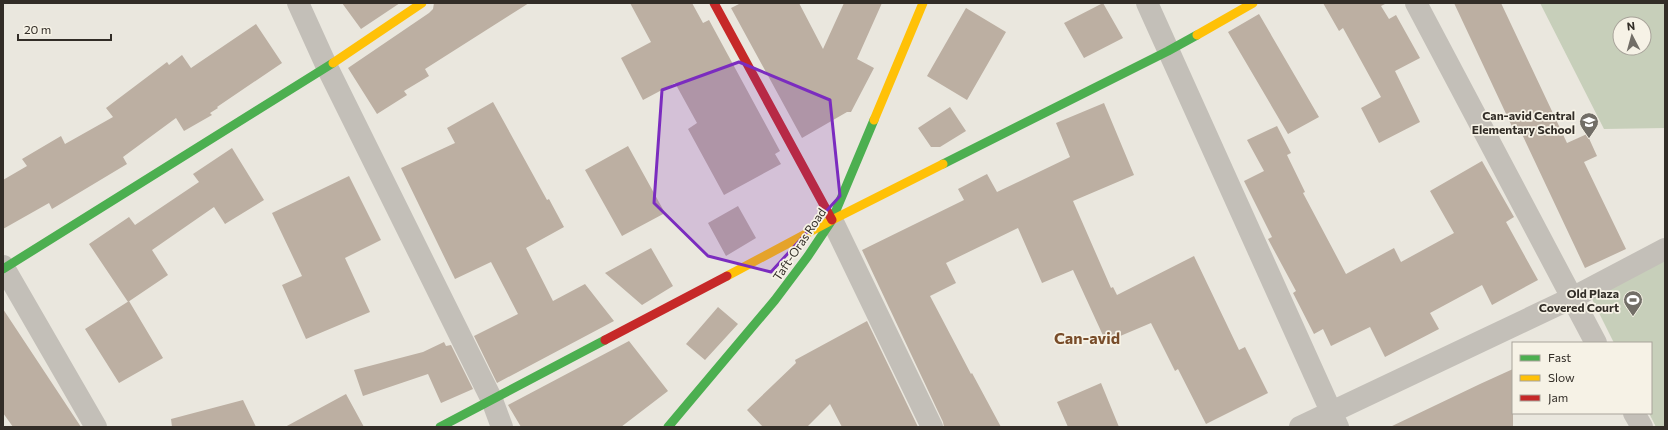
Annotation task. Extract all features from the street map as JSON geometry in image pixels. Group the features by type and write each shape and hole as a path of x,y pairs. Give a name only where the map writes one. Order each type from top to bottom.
{"street":[{"path":"298,3 327,67 492,400 502,427"},
{"path":"96,427 4,268 327,67 422,3"},
{"path":"714,3 832,220 932,427"},
{"name":"Taft-Oras Road","path":"668,427 775,300 808,256 832,220 923,3"},
{"path":"1147,3 1335,419"},
{"path":"440,427 832,220 1168,51 1253,3"},
{"path":"1416,3 1595,342"},
{"path":"1300,427 1335,419 1665,249"},
{"path":"1635,414 1642,427"}],"highlighted area":[{"path":"739,62 830,100 840,196 771,272 708,256 654,203 662,90"}],"green space":[{"path":"1540,3 1665,3 1665,128 1604,129"},
{"name":"Old Plaza Covered Court","path":"1665,255 1665,427 1656,427 1650,414 1652,414 1652,342 1614,342 1588,291"}],"building":[{"path":"342,3 400,3 361,29"},
{"path":"434,3 529,3 425,69 429,76 404,91 407,95 377,114 348,68 429,13 433,9"},
{"path":"630,3 692,3 703,23 709,20 780,151 775,154 781,164 724,195 688,129 697,123 675,83 643,100 621,58 651,42"},
{"path":"741,3 799,3 823,49 844,3 882,3 857,59 874,68 851,112 847,112 802,138 731,8"},
{"path":"1103,3 1123,38 1084,58 1064,23"},
{"path":"1323,3 1387,3 1381,6 1389,19 1396,15 1420,58 1395,71 1420,122 1379,143 1361,108 1381,97 1343,28 1339,31"},
{"path":"1454,3 1501,3 1567,143 1587,134 1597,156 1584,162 1626,249 1585,268 1521,132 1516,135"},
{"path":"966,8 1006,32 967,100 927,76"},
{"path":"1259,14 1319,117 1288,134 1228,32"},
{"path":"256,24 282,63 217,107 218,108 210,113 212,115 184,131 176,118 123,157 127,164 52,209 49,203 3,229 3,180 27,166 22,159 61,136 65,144 113,117 106,108 167,62 169,65 182,55 191,68"},
{"path":"493,102 547,200 549,199 564,227 526,248 553,301 585,284 614,321 497,383 474,336 518,314 491,262 455,279 401,168 455,143 447,128"},
{"path":"1104,103 1134,175 1073,201 1111,288 1113,287 1117,295 1194,256 1239,350 1245,347 1268,393 1206,424 1178,369 1175,371 1151,323 1106,342 1073,270 1042,283 1018,228 946,263 956,283 930,296 1001,427 944,427 862,250 964,200 958,189 987,174 997,192 1070,157 1056,123"},
{"path":"950,107 966,131 940,147 931,147 918,128"},
{"path":"1277,126 1291,153 1287,155 1305,192 1303,193 1346,274 1394,248 1401,262 1454,233 1430,191 1482,161 1514,217 1506,222 1538,280 1492,305 1482,285 1430,313 1439,329 1385,357 1370,327 1331,346 1323,329 1314,334 1293,293 1296,291 1268,239 1272,237 1244,181 1264,171 1247,140"},
{"path":"628,146 665,213 622,236 585,170"},
{"path":"232,148 264,200 225,224 214,207 152,250 168,275 128,302 89,244 129,217 135,225 199,182 193,174"},
{"path":"349,176 381,240 345,258 370,312 306,339 282,285 302,276 272,213"},
{"path":"738,206 756,238 726,256 708,223"},
{"path":"651,248 673,286 642,305 605,273"},
{"path":"129,301 163,358 119,383 85,329"},
{"path":"718,307 738,324 705,360 686,344"},
{"path":"3,309 81,427 13,427 3,413"},
{"path":"867,321 918,427 842,427 830,404 807,427 763,427 747,410 796,363 795,360"},
{"path":"629,341 668,391 621,427 521,427 508,405"},
{"path":"444,342 446,346 451,345 473,389 441,403 428,374 363,396 354,370 423,352"},
{"path":"1512,369 1513,427 1390,427"},
{"path":"1101,383 1119,427 1068,427 1057,402"},
{"path":"346,394 364,427 285,427"},
{"path":"243,400 256,427 172,427 171,419"}],"traffic: fast":[{"path":"943,164 1197,35"},
{"path":"3,269 333,63"},
{"path":"668,427 775,300 808,256 832,220 874,120"},
{"path":"440,427 605,340"}],"traffic: slow":[{"path":"333,63 422,3"},
{"path":"874,120 923,3"},
{"path":"1197,35 1253,3"},
{"path":"727,276 832,220 943,164"}],"traffic: jam":[{"path":"714,3 832,220"},
{"path":"605,340 727,276"}],"place":[{"name":"Can-avid Central Elementary School","path":"1589,139"},
{"name":"Old Plaza Covered Court","path":"1633,317"}],"district":[{"name":"Can-avid","path":"1087,337"}]}
